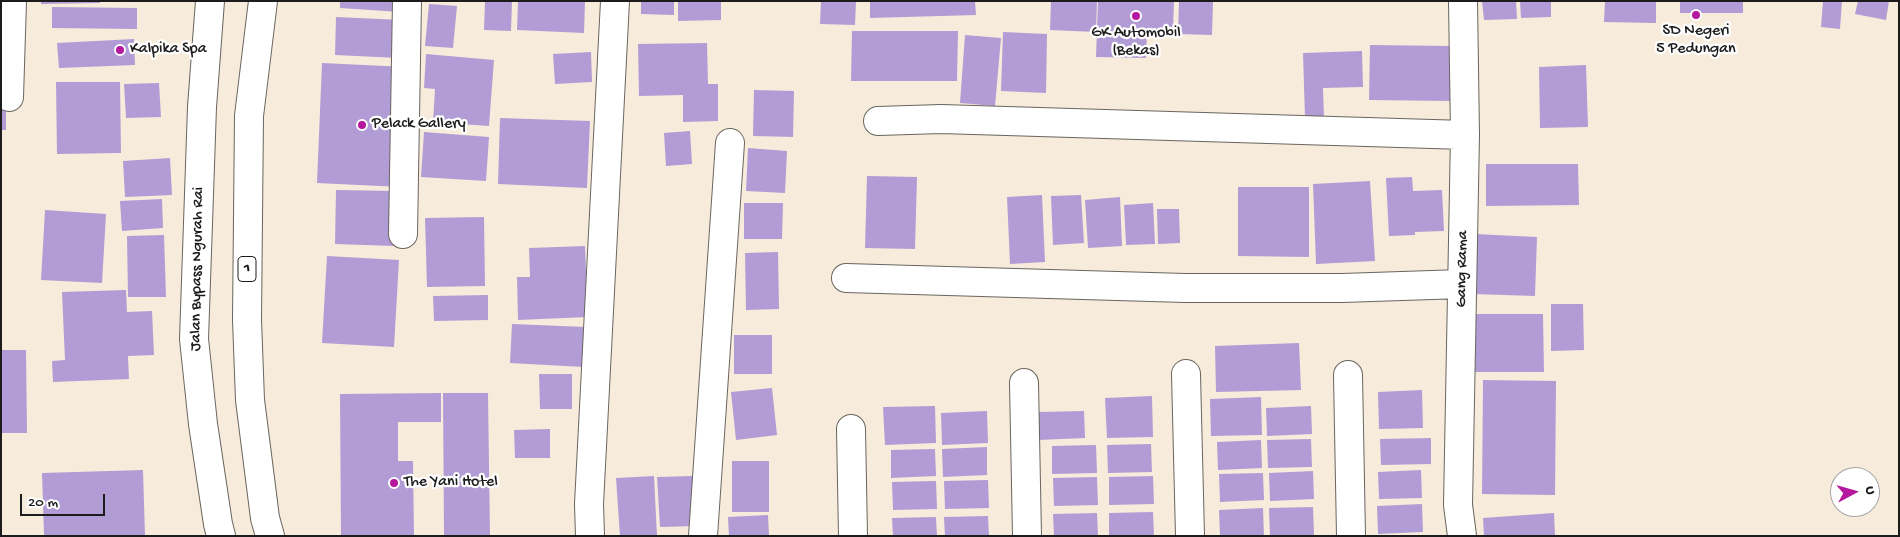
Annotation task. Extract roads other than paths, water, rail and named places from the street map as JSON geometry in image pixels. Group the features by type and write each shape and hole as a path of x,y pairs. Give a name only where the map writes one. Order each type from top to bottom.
{"main road":[{"path":"9,97 12,1"},
{"name":"Jalan Bypass Ngurah Rai","path":"210,1 202,107 194,339 203,424 221,536"},
{"name":"1","path":"264,1 249,116 247,320 250,400 270,536"},
{"path":"403,234 407,1"},
{"path":"590,536 589,504 615,1"},
{"name":"Gang Rama","path":"1462,536 1458,505 1465,134 1463,1"},
{"path":"878,122 941,119 1465,134"},
{"path":"703,536 730,143"},
{"path":"846,278 1185,288 1342,288 1462,284"},
{"path":"1186,374 1190,536"},
{"path":"1348,375 1351,536"},
{"path":"1024,383 1027,536"},
{"path":"850,429 853,536"}],"place":[{"name":"SD Negeri 5 Pedungan","path":"1696,15"},
{"name":"GK Automobil (Bekas)","path":"1136,16"},
{"name":"Kalpika Spa","path":"120,50"},
{"name":"Pelack Gallery","path":"362,125"},
{"name":"The Yani Hotel","path":"394,483"}]}
